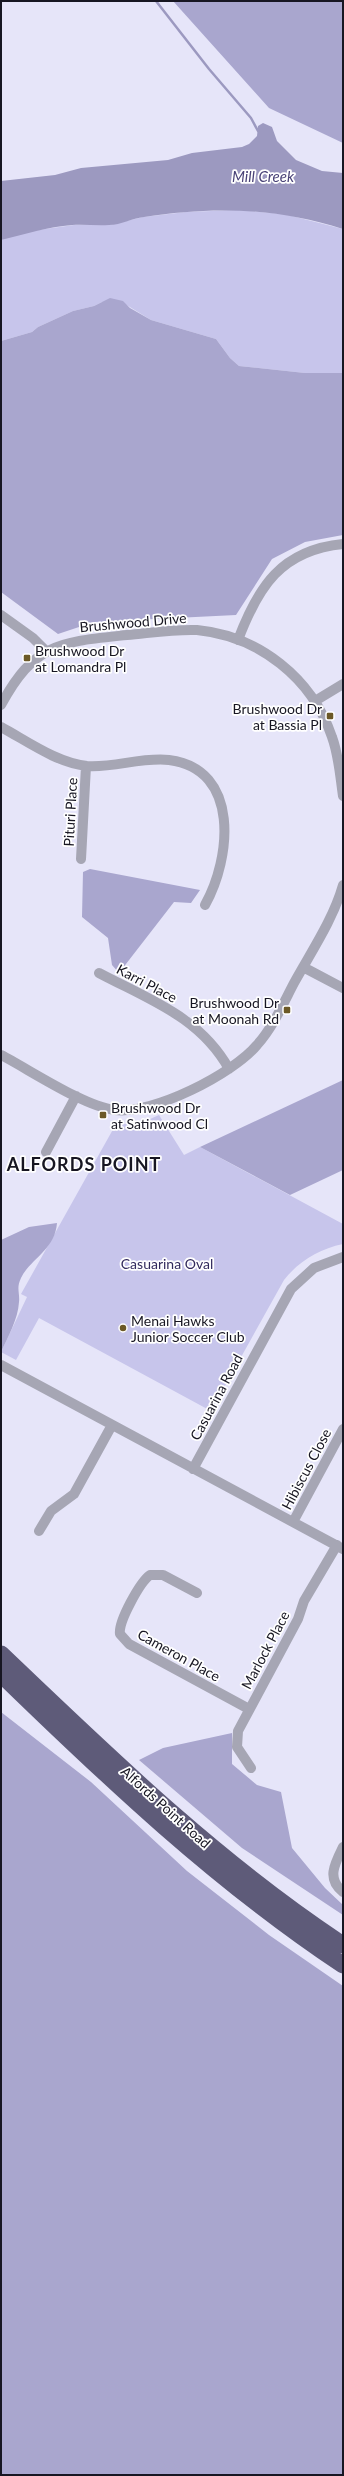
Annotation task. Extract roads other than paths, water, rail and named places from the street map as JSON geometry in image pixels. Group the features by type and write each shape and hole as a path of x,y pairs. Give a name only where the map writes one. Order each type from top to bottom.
{"highway":[{"name":"Alfords Point Road","path":"1,1654 201,1840 275,1898 343,1945"},
{"name":"Alfords Point Road","path":"1,1674 194,1853 266,1912 343,1965"}],"street":[{"path":"238,640 255,598 278,571 309,552 343,544"},
{"path":"1,615 33,638 46,652"},
{"name":"Brushwood Drive","path":"1,705 20,672 46,652 70,642 175,630 208,632 238,640 265,652 283,665 299,680 315,701 333,738 343,796"},
{"path":"315,701 343,684"},
{"path":"1,727 60,758 86,766 170,760 194,770 209,783 223,807 226,834 214,887 205,905"},
{"name":"Pituri Place","path":"81,859 86,766"},
{"path":"1,1055 76,1096 107,1109 134,1111 161,1103 229,1069 250,1053 263,1037 303,967 332,913 343,885"},
{"path":"303,967 343,988"},
{"name":"Karri Place","path":"99,974 192,1024 212,1043 229,1069"},
{"path":"46,1152 76,1096"},
{"name":"Casuarina Road","path":"193,1469 292,1289 314,1268 343,1257"},
{"path":"1,1365 340,1547"},
{"path":"39,1531 51,1511 74,1494 112,1425"},
{"name":"Hibiscus Close","path":"293,1522 343,1429"},
{"name":"Marlock Place","path":"251,1768 240,1754 236,1741 238,1731 298,1619 304,1601 340,1547"},
{"name":"Cameron Place","path":"197,1593 163,1575 150,1575 144,1581 122,1621 120,1634 129,1644 250,1709"},
{"path":"343,1847 335,1864 333,1875 335,1885 343,1892"}],"water":[{"name":"Mill Creek","path":"263,123 272,127 277,141 296,160 322,171 343,173 343,229 318,222 269,213 220,210 170,213 140,218 113,225 77,225 54,227 1,240 1,181 55,175 81,168 168,160 192,153 242,147 249,144 257,136 258,126"}],"waterway":[{"path":"156,1 209,69 251,118 258,131"}],"place":[{"name":"Brushwood Dr at Lomandra Pl","path":"27,658"},
{"name":"Brushwood Dr at Bassia Pl","path":"330,716"},
{"name":"Brushwood Dr at Moonah Rd","path":"287,1010"},
{"name":"Brushwood Dr at Satinwood Cl","path":"103,1115"},
{"name":"Menai Hawks Junior Soccer Club","path":"123,1328"}],"district":[{"name":"ALFORDS POINT","path":"84,1164"}],"park label":[{"name":"Casuarina Oval","path":"167,1263"}]}
